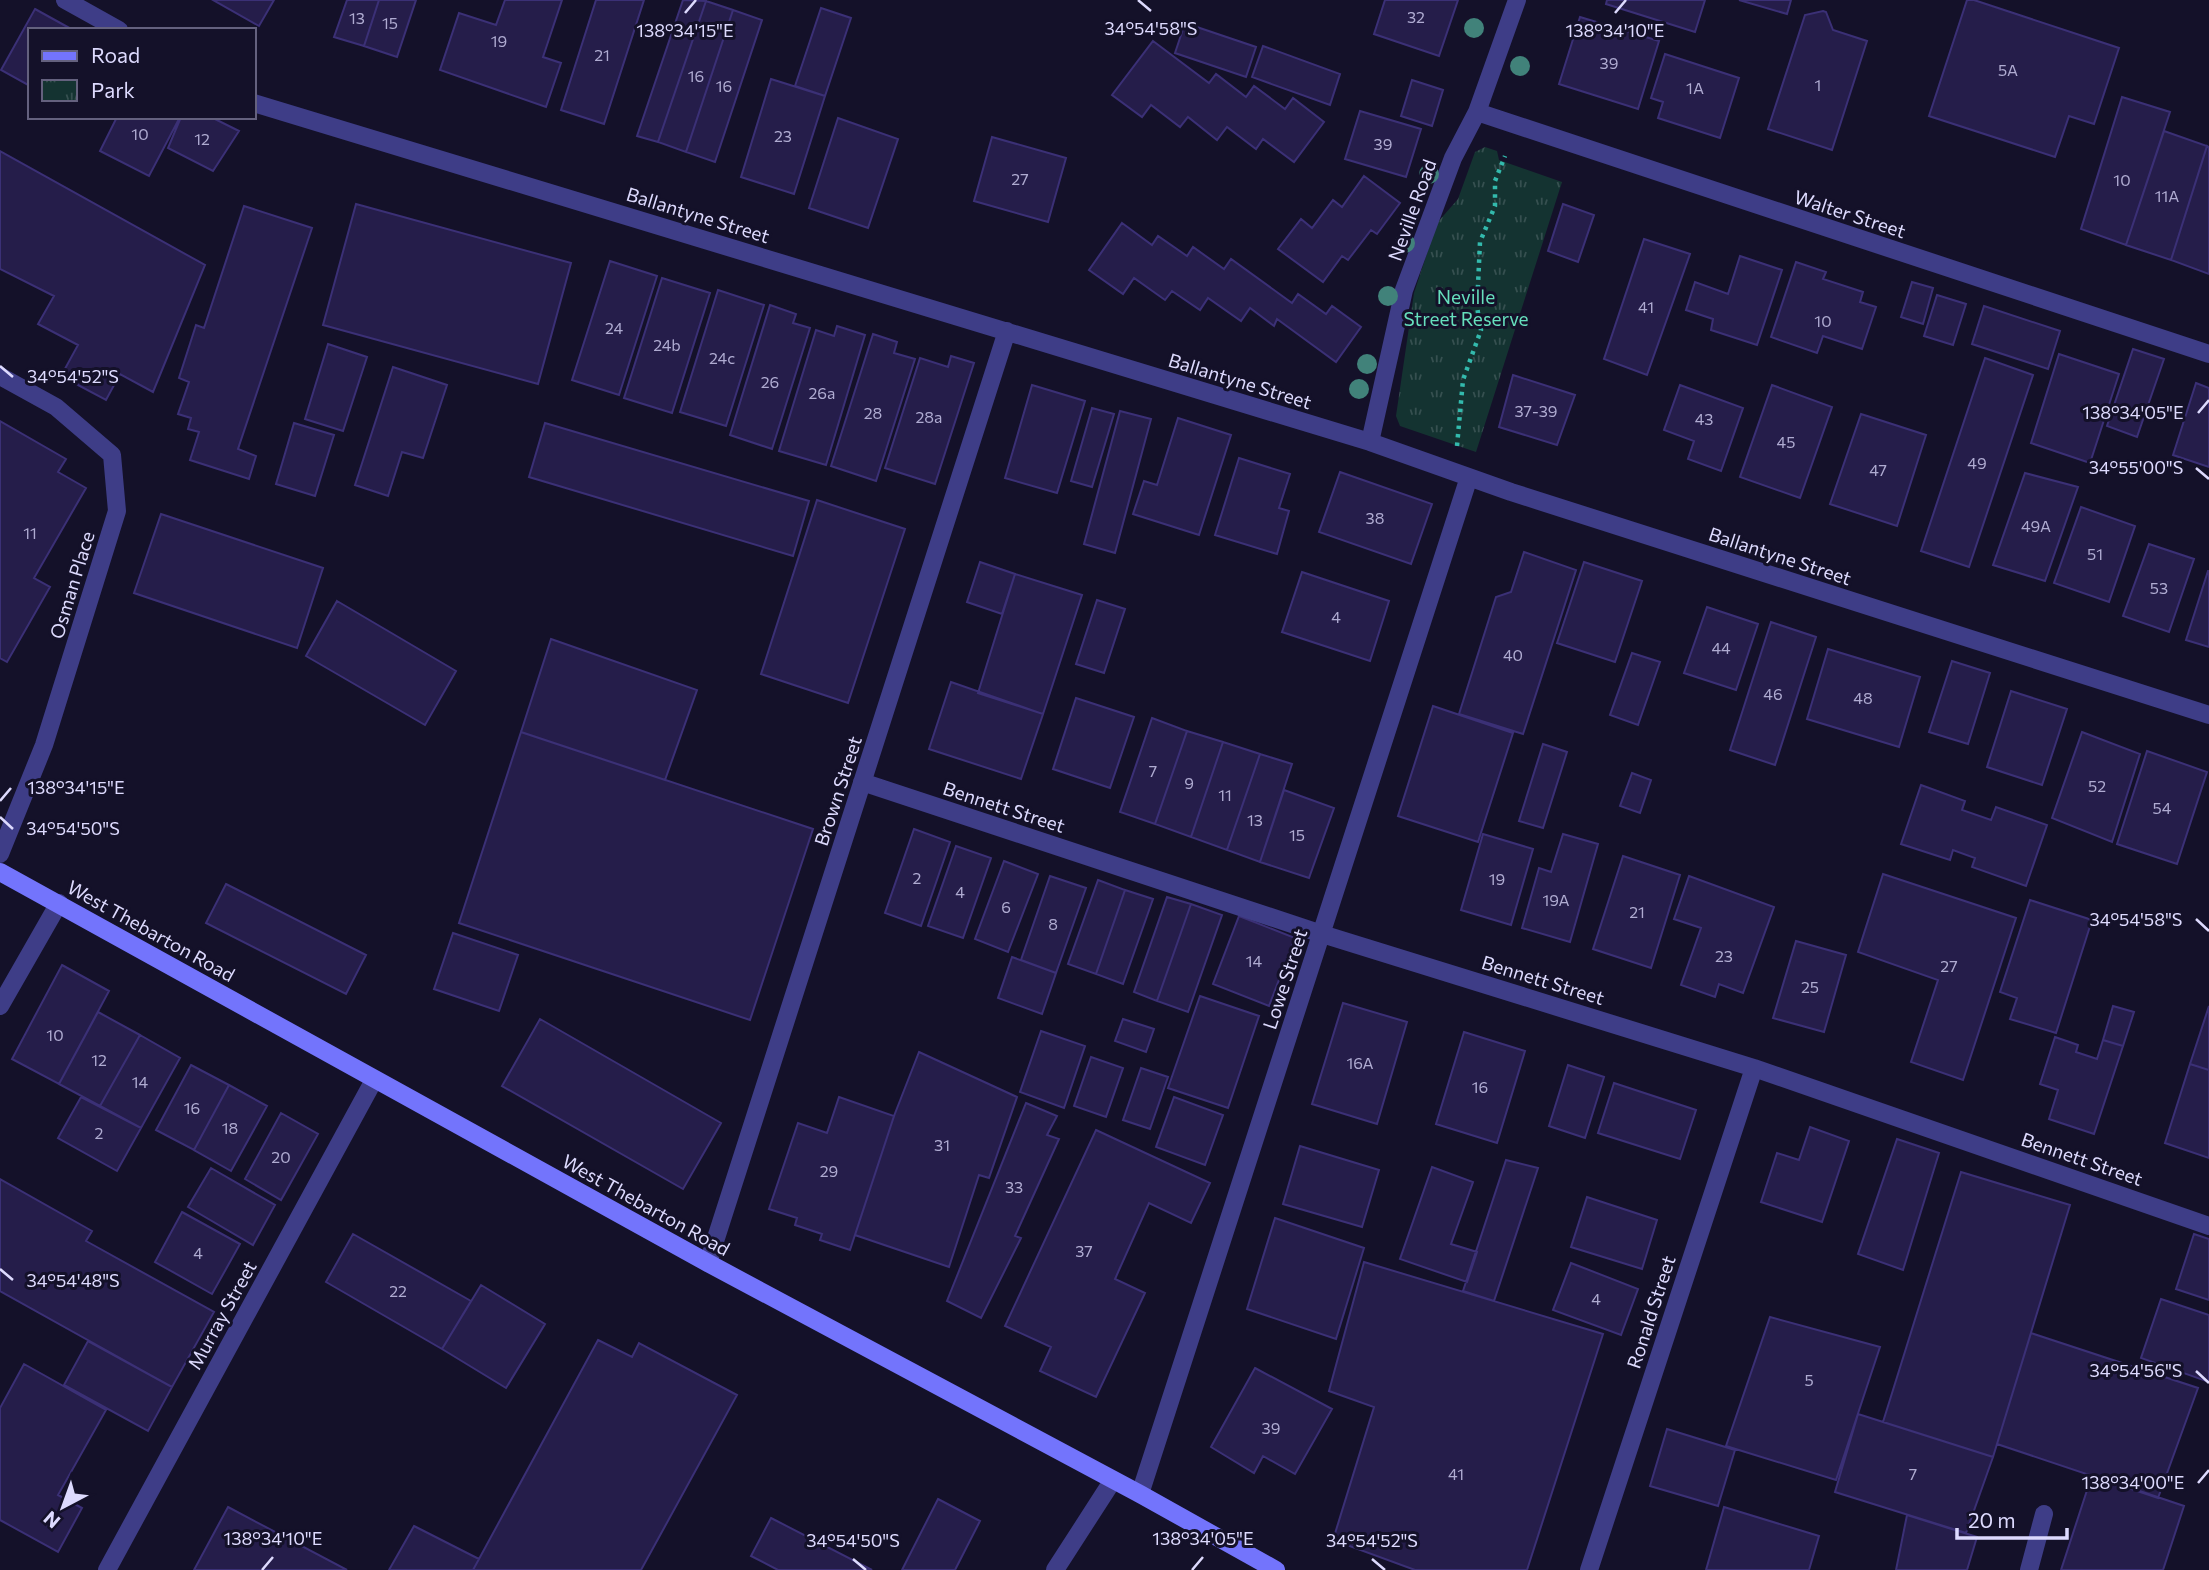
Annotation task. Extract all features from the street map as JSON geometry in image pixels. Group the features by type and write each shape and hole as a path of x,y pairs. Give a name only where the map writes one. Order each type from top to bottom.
{"street":[{"path":"65,0 115,28"},
{"name":"Neville Road","path":"1370,442 1404,290 1453,158 1477,112 1517,0"},
{"name":"Ballantyne Street","path":"256,104 1370,442 2209,715"},
{"name":"Walter Street","path":"1477,112 2209,354"},
{"name":"Brown Street","path":"708,1263 1007,331"},
{"name":"Osman Place","path":"0,376 56,407 112,455 117,511 44,745 0,854"},
{"name":"Lowe Street","path":"1140,1494 1322,933 1462,474"},
{"name":"Bennett Street","path":"862,782 1322,933 1754,1068 2209,1226"},
{"name":"West Thebarton Road","path":"0,872 708,1263 1140,1494 1276,1570"},
{"path":"0,1006 59,903"},
{"name":"Ronald Street","path":"1589,1570 1754,1068"},
{"name":"Murray Street","path":"107,1570 374,1080"},
{"path":"1055,1570 1113,1480"},
{"path":"2029,1570 2044,1514"}],"path":[{"path":"1462,474 1463,380 1481,330 1477,307 1480,242 1495,206 1495,181 1505,156"}],"green space":[{"name":"Neville Street Reserve","path":"1485,147 1497,151 1499,160 1562,182 1476,452 1400,426 1396,416 1414,293 1437,223 1458,199 1475,152"}],"building":[{"path":"213,0 274,0 259,26"},
{"path":"347,0 379,0 364,46 334,37"},
{"path":"379,0 416,0 397,57 364,46"},
{"path":"505,0 562,0 543,57 561,63 546,107 440,70 459,13 496,25"},
{"path":"596,0 644,0 604,124 561,110"},
{"path":"683,0 706,1 658,142 637,136"},
{"path":"1385,0 1458,0 1439,56 1374,34"},
{"path":"1607,0 1705,0 1695,32 1606,4"},
{"path":"1739,0 1791,0 1787,14"},
{"path":"1967,0 1974,0 2119,48 2094,124 2069,116 2055,157 1929,116"},
{"path":"706,1 733,10 686,152 658,142"},
{"path":"821,8 851,18 825,96 795,86"},
{"path":"35,9 69,28 28,28 28,85 1,70"},
{"path":"733,10 762,20 715,162 686,152"},
{"path":"1826,12 1833,30 1867,41 1832,150 1768,129 1805,15"},
{"path":"1580,17 1659,41 1638,109 1559,84"},
{"path":"1185,23 1256,47 1246,77 1175,53"},
{"path":"1153,41 1209,83 1216,74 1246,97 1254,86 1285,109 1293,98 1324,122 1294,162 1263,139 1256,149 1227,127 1217,140 1188,117 1180,127 1151,105 1142,117 1112,95"},
{"path":"1263,46 1340,74 1330,105 1252,77"},
{"path":"1665,54 1739,78 1720,138 1658,118 1663,102 1651,98"},
{"path":"771,79 825,96 794,194 741,177"},
{"path":"1412,80 1443,90 1432,126 1401,116"},
{"path":"2122,97 2170,112 2126,245 2081,229"},
{"path":"1360,111 1421,129 1406,177 1345,159"},
{"path":"838,118 898,139 868,228 809,208"},
{"path":"116,119 179,119 149,176 100,151"},
{"path":"180,119 215,119 239,131 213,171 168,148"},
{"path":"2164,131 2207,146 2171,260 2126,245"},
{"path":"992,137 1066,158 1048,222 974,201"},
{"path":"2207,146 2209,147 2209,274 2171,260"},
{"path":"0,151 205,265 153,392 120,374 106,400 61,376 78,345 38,324 54,296 0,269"},
{"path":"1364,176 1400,203 1377,234 1371,230 1348,260 1342,256 1323,282 1278,249 1301,219 1312,228 1333,200 1342,207"},
{"path":"356,204 571,263 538,384 323,325"},
{"path":"1563,204 1594,215 1578,262 1548,251"},
{"path":"244,206 312,228 238,449 256,456 249,479 190,460 199,432 188,429 191,418 178,414 189,382 179,378 196,325 204,328"},
{"path":"1122,223 1152,245 1158,236 1187,256 1193,247 1224,269 1231,259 1292,303 1298,294 1326,314 1332,306 1361,327 1336,362 1277,319 1274,326 1250,308 1241,321 1208,298 1200,310 1172,291 1165,300 1134,278 1123,294 1089,270"},
{"path":"1644,239 1690,254 1647,375 1604,359"},
{"path":"1740,256 1782,270 1757,345 1711,330 1713,319 1686,310 1695,282 1728,294"},
{"path":"610,261 657,276 619,395 572,380"},
{"path":"1796,262 1826,272 1823,279 1863,292 1860,302 1876,307 1862,349 1823,336 1817,353 1771,337"},
{"path":"662,278 710,293 672,413 624,398"},
{"path":"1912,282 1933,288 1923,324 1901,317"},
{"path":"718,290 764,305 726,426 680,412"},
{"path":"1937,295 1966,304 1953,345 1924,336"},
{"path":"770,305 796,314 793,323 810,328 772,449 730,435"},
{"path":"1984,306 2060,331 2048,369 1972,344"},
{"path":"837,326 865,335 826,465 779,451 816,330 834,336"},
{"path":"873,334 897,342 894,353 915,359 876,481 831,466"},
{"path":"328,344 367,357 343,431 305,419"},
{"path":"2133,349 2164,359 2137,437 2107,426"},
{"path":"2059,354 2119,374 2090,463 2031,443"},
{"path":"951,356 974,363 935,484 885,468 920,358 948,367"},
{"path":"1985,358 2033,375 1969,567 1921,551"},
{"path":"393,367 447,385 423,458 402,452 388,496 355,485"},
{"path":"1513,375 1575,395 1557,445 1499,427"},
{"path":"2196,383 2209,388 2209,467 2173,455"},
{"path":"1032,385 1085,401 1057,493 1005,478"},
{"path":"1680,385 1743,408 1721,471 1688,459 1694,441 1664,430"},
{"path":"1772,385 1832,407 1800,498 1740,477"},
{"path":"1092,408 1114,414 1092,487 1071,481"},
{"path":"1120,411 1151,419 1115,553 1084,544"},
{"path":"1861,414 1926,435 1897,526 1830,504"},
{"path":"1178,418 1231,435 1199,535 1133,514 1144,481 1157,485"},
{"path":"0,421 66,459 58,472 86,488 34,578 50,587 7,662 0,658"},
{"path":"294,423 334,435 315,496 276,484"},
{"path":"545,423 809,501 793,556 529,477"},
{"path":"1239,458 1290,474 1279,508 1289,511 1277,554 1215,535"},
{"path":"1340,472 1432,504 1411,564 1319,532"},
{"path":"2025,473 2078,487 2045,581 1993,565"},
{"path":"817,500 905,529 848,703 761,674"},
{"path":"2081,507 2135,526 2109,602 2054,583"},
{"path":"161,514 323,568 297,648 134,593"},
{"path":"2149,544 2194,559 2169,632 2123,616"},
{"path":"1524,552 1576,570 1523,734 1459,714 1496,597 1511,592"},
{"path":"980,562 1015,574 1002,614 967,602"},
{"path":"1584,562 1642,581 1615,662 1557,643"},
{"path":"2209,571 2209,647 2186,640"},
{"path":"1302,572 1389,601 1370,661 1282,632"},
{"path":"1015,574 1082,595 1043,714 978,693"},
{"path":"1097,600 1125,609 1104,673 1076,664"},
{"path":"337,601 456,671 425,725 306,656"},
{"path":"1707,607 1758,624 1736,690 1684,673"},
{"path":"1771,622 1816,637 1775,765 1730,750"},
{"path":"551,639 697,690 665,780 521,732"},
{"path":"1828,649 1920,677 1899,747 1807,719"},
{"path":"1632,653 1660,662 1638,725 1610,715"},
{"path":"1952,661 1990,673 1968,744 1929,732"},
{"path":"951,682 1043,714 1021,779 929,749"},
{"path":"2011,691 2067,709 2042,785 1987,767"},
{"path":"1076,698 1134,717 1110,788 1053,769"},
{"path":"1433,706 1513,733 1478,842 1398,816"},
{"path":"1152,718 1187,731 1155,824 1120,812"},
{"path":"1187,731 1223,742 1191,837 1155,824"},
{"path":"521,732 813,829 750,1020 459,923"},
{"path":"2082,732 2140,754 2112,842 2052,818"},
{"path":"1223,742 1260,754 1227,850 1191,837"},
{"path":"1543,744 1567,752 1543,828 1519,821"},
{"path":"2147,751 2207,772 2177,864 2117,844"},
{"path":"1260,754 1292,764 1260,862 1227,850"},
{"path":"1632,773 1651,780 1640,813 1620,806"},
{"path":"1921,785 1965,801 1962,810 1991,820 1996,807 2047,825 2026,886 1972,867 1975,858 1953,850 1950,860 1901,844"},
{"path":"1284,790 1334,808 1309,878 1260,862"},
{"path":"914,829 950,842 921,926 885,913"},
{"path":"1483,834 1533,849 1511,925 1461,910"},
{"path":"1563,834 1598,844 1570,942 1522,928 1539,868 1551,872"},
{"path":"956,846 991,858 963,938 928,926"},
{"path":"1623,856 1680,875 1651,968 1593,949"},
{"path":"1004,861 1038,874 1008,952 975,939"},
{"path":"1883,874 2016,918 1963,1080 1911,1062 1938,980 1858,952"},
{"path":"1050,876 1086,888 1056,973 1021,960"},
{"path":"1689,876 1774,907 1743,993 1719,984 1715,997 1681,985 1701,928 1674,919"},
{"path":"1098,880 1125,890 1096,974 1068,964"},
{"path":"226,884 366,955 346,994 206,923"},
{"path":"1125,890 1153,899 1123,984 1096,974"},
{"path":"1167,897 1191,904 1157,1001 1134,992"},
{"path":"2030,900 2092,920 2056,1033 2010,1019 2017,998 2000,992"},
{"path":"1191,904 1222,915 1188,1012 1157,1001"},
{"path":"1239,916 1295,938 1269,1006 1213,984"},
{"path":"453,933 518,955 499,1011 434,989"},
{"path":"1796,941 1846,955 1824,1032 1773,1018"},
{"path":"1012,957 1056,973 1042,1014 998,998"},
{"path":"62,965 109,991 59,1084 12,1059"},
{"path":"1200,996 1259,1016 1228,1108 1168,1088"},
{"path":"1343,1003 1407,1022 1377,1124 1312,1104"},
{"path":"2113,1006 2134,1012 2123,1046 2103,1040"},
{"path":"2209,1006 2209,1070 2190,1064"},
{"path":"98,1012 140,1035 100,1106 59,1084"},
{"path":"540,1019 721,1123 683,1189 502,1086"},
{"path":"1123,1019 1154,1029 1146,1052 1115,1041"},
{"path":"1041,1031 1085,1046 1064,1108 1020,1092"},
{"path":"1464,1032 1525,1051 1497,1143 1436,1124"},
{"path":"140,1035 180,1058 141,1128 100,1106"},
{"path":"2055,1037 2078,1045 2076,1052 2097,1059 2103,1040 2123,1046 2094,1134 2049,1119 2058,1090 2040,1084"},
{"path":"919,1052 1017,1097 989,1178 979,1175 949,1267 855,1235 894,1116"},
{"path":"1091,1057 1123,1068 1106,1117 1074,1106"},
{"path":"2190,1064 2209,1070 2209,1158 2165,1143"},
{"path":"191,1065 229,1085 194,1150 156,1130"},
{"path":"1568,1065 1604,1077 1585,1138 1549,1126"},
{"path":"1141,1068 1168,1077 1150,1129 1123,1120"},
{"path":"1614,1083 1696,1110 1680,1159 1598,1133"},
{"path":"229,1085 267,1106 231,1171 194,1150"},
{"path":"81,1097 141,1128 117,1171 58,1138"},
{"path":"839,1097 894,1116 850,1250 820,1240 822,1234 795,1225 797,1218 769,1209 798,1123 827,1133"},
{"path":"1174,1097 1223,1115 1205,1165 1156,1147"},
{"path":"1026,1103 1057,1116 1047,1135 1059,1139 1015,1236 1021,1238 981,1318 947,1301"},
{"path":"281,1113 318,1134 281,1200 245,1179"},
{"path":"1810,1127 1849,1141 1822,1222 1761,1202 1777,1153 1799,1160"},
{"path":"1096,1130 1210,1183 1191,1223 1149,1203 1115,1279 1145,1293 1096,1397 1040,1371 1051,1347 1005,1326"},
{"path":"1897,1139 1939,1153 1903,1270 1858,1254"},
{"path":"1300,1146 1379,1170 1362,1227 1283,1204"},
{"path":"1506,1160 1538,1168 1494,1301 1463,1291"},
{"path":"1432,1167 1473,1182 1451,1244 1477,1252 1467,1282 1400,1259"},
{"path":"211,1168 275,1205 253,1245 188,1207"},
{"path":"1961,1172 2070,1205 1993,1457 1883,1422"},
{"path":"0,1179 92,1231 86,1241 214,1312 172,1387 0,1291"},
{"path":"1587,1197 1657,1220 1642,1269 1571,1247"},
{"path":"182,1212 240,1244 212,1294 155,1262"},
{"path":"1275,1218 1364,1248 1336,1339 1247,1309"},
{"path":"353,1234 471,1301 442,1349 326,1282"},
{"path":"2194,1234 2209,1239 2209,1300 2176,1289"},
{"path":"1364,1262 1603,1334 1527,1570 1415,1570 1333,1540 1374,1407 1329,1391"},
{"path":"1571,1263 1638,1289 1621,1335 1553,1310"},
{"path":"481,1285 545,1324 506,1388 442,1349"},
{"path":"2161,1299 2209,1315 2209,1382 2141,1358"},
{"path":"1770,1317 1880,1347 1836,1480 1726,1446"},
{"path":"2031,1333 2198,1388 2158,1498 1997,1444"},
{"path":"598,1340 632,1357 639,1343 737,1395 641,1570 473,1570"},
{"path":"88,1341 172,1387 148,1431 64,1385"},
{"path":"24,1364 106,1410 58,1495 82,1508 58,1552 0,1520 0,1408"},
{"path":"1255,1368 1332,1409 1295,1474 1263,1456 1254,1473 1211,1447"},
{"path":"1858,1414 1993,1457 1966,1533 1835,1492"},
{"path":"1667,1429 1735,1450 1718,1506 1650,1486"},
{"path":"2092,1475 2184,1506 2163,1570 2061,1570"},
{"path":"938,1499 980,1521 955,1570 902,1570"},
{"path":"228,1507 347,1570 194,1570"},
{"path":"1724,1507 1819,1536 1809,1570 1706,1570"},
{"path":"1907,1515 1977,1537 1967,1570 1896,1570"},
{"path":"771,1518 872,1570 778,1570 751,1556"},
{"path":"414,1526 479,1559 473,1570 389,1570"}]}
